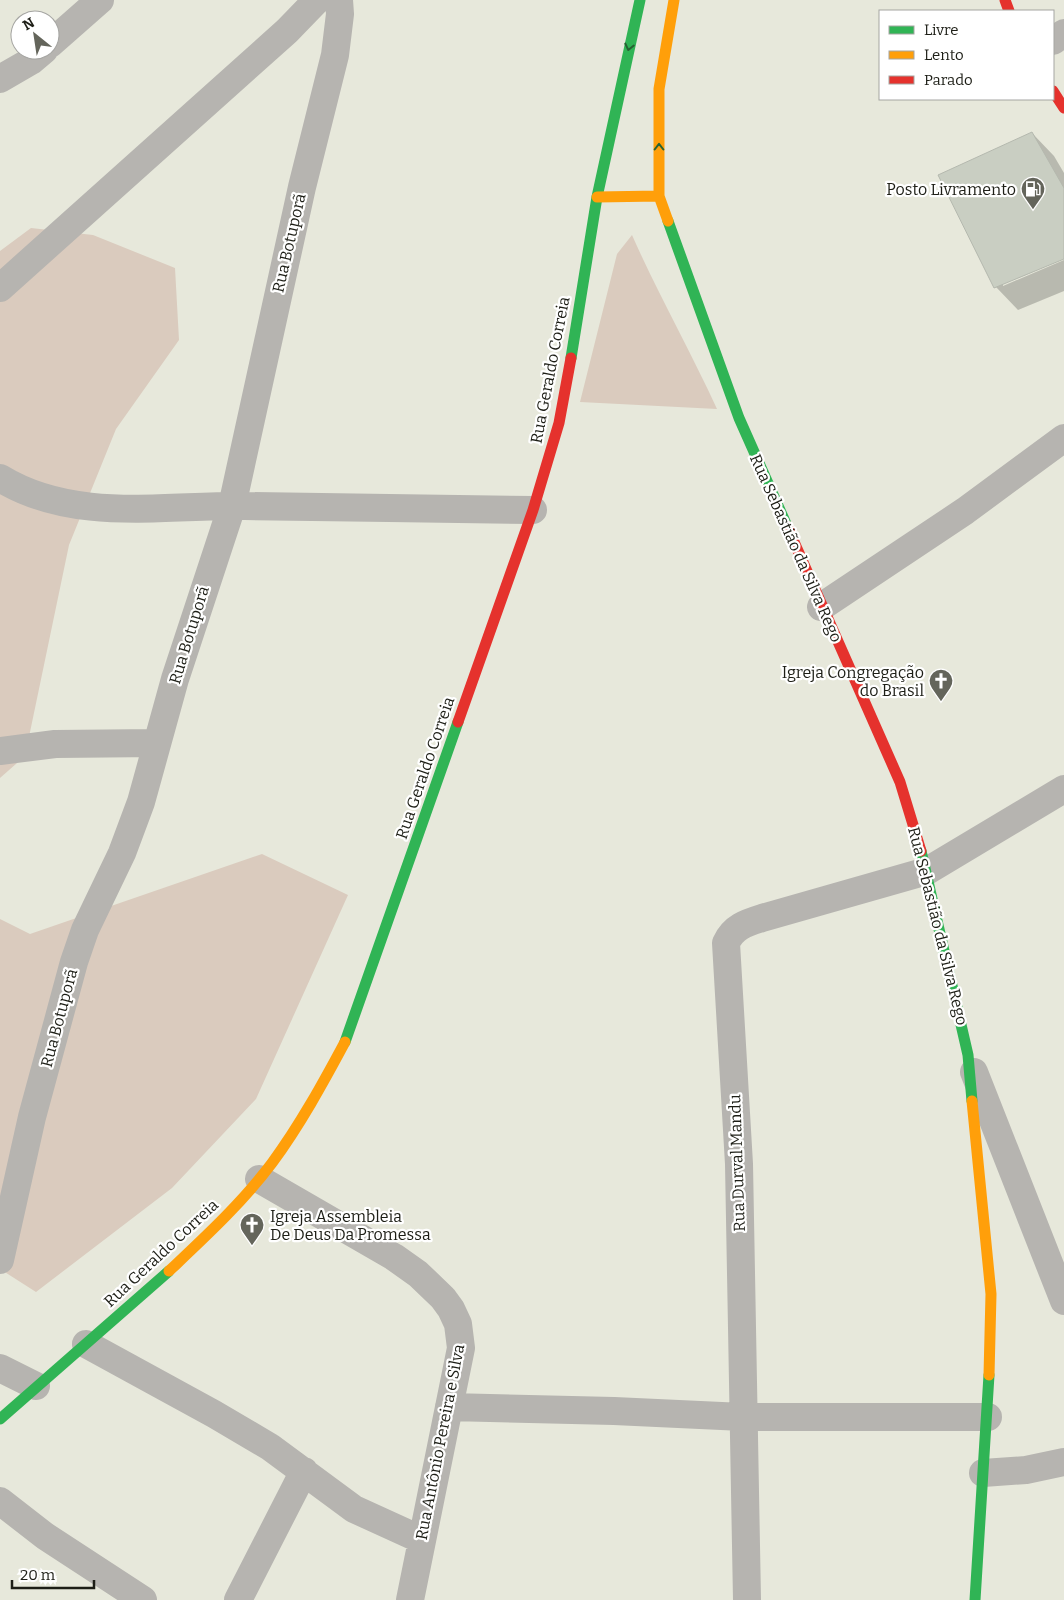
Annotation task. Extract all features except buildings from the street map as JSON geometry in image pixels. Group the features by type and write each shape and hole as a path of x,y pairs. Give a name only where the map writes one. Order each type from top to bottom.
{"street":[{"path":"60,35 100,0"},
{"path":"0,288 287,32 317,0"},
{"name":"Rua Botuporã","path":"0,1260 32,1117 74,962 85,930 122,853 141,802 197,607 232,506 296,215 335,55 340,14 339,0"},
{"name":"Rua Geraldo Correia","path":"0,1419 212,1232 259,1179 308,1113 346,1040 533,510 559,423 597,197 640,0"},
{"path":"597,197 659,196 659,89 674,0"},
{"path":"0,79 32,60"},
{"path":"1054,93 1064,108"},
{"name":"Rua Sebastião da Silva Rego","path":"659,196 739,418 821,607 874,719 900,782 927,871 968,1055 990,1117 1064,1301"},
{"path":"821,607 965,511 1064,438"},
{"path":"0,478 35,496 70,506 112,508 232,506 533,510"},
{"path":"0,751 55,744 157,742"},
{"name":"Rua Durval Mandu","path":"747,1600 739,1164 726,943 730,934 742,925 927,871 1064,789"},
{"path":"968,1055 991,1294 988,1417 975,1600"},
{"name":"Rua Antônio Pereira e Silva","path":"259,1179 394,1257 418,1274 443,1298 458,1324 461,1348 410,1600"},
{"path":"86,1344 214,1414 304,1471 354,1508 422,1540"},
{"path":"0,1368 36,1386"},
{"path":"449,1407 614,1411 743,1417 988,1417"},
{"path":"983,1473 1026,1470 1064,1462"},
{"path":"238,1600 304,1471"},
{"path":"0,1501 45,1536 143,1600"}],"shaded area":[{"path":"31,228 93,235 175,268 179,340 116,429 69,545 25,756 0,778 0,251"},
{"path":"632,235 717,409 580,402 617,254"},
{"path":"262,854 348,895 256,1099 172,1188 36,1292 0,1269 0,919 30,934"}],"traffic: fast":[{"path":"571,358 597,197 640,0"},
{"path":"668,221 739,418 787,526"},
{"path":"345,1042 458,722"},
{"path":"921,851 968,1055 972,1101"},
{"path":"0,1419 169,1271"},
{"path":"975,1600 989,1375"}],"traffic: slow":[{"path":"668,221 659,196 659,89 674,0"},
{"path":"597,197 659,196"},
{"path":"169,1271 236,1206 272,1163 302,1119 345,1042"},
{"path":"972,1101 991,1294 989,1375"}],"traffic: jam":[{"path":"1005,0 1009,10"},
{"path":"1054,93 1064,108"},
{"path":"458,722 533,510 559,423 571,358"},
{"path":"787,526 900,782 921,851"}],"place":[{"name":"Posto Livramento","path":"1033,210"},
{"name":"Igreja Congregação do Brasil","path":"941,702"},
{"name":"Igreja Assembleia De Deus Da Promessa","path":"252,1246"}]}
